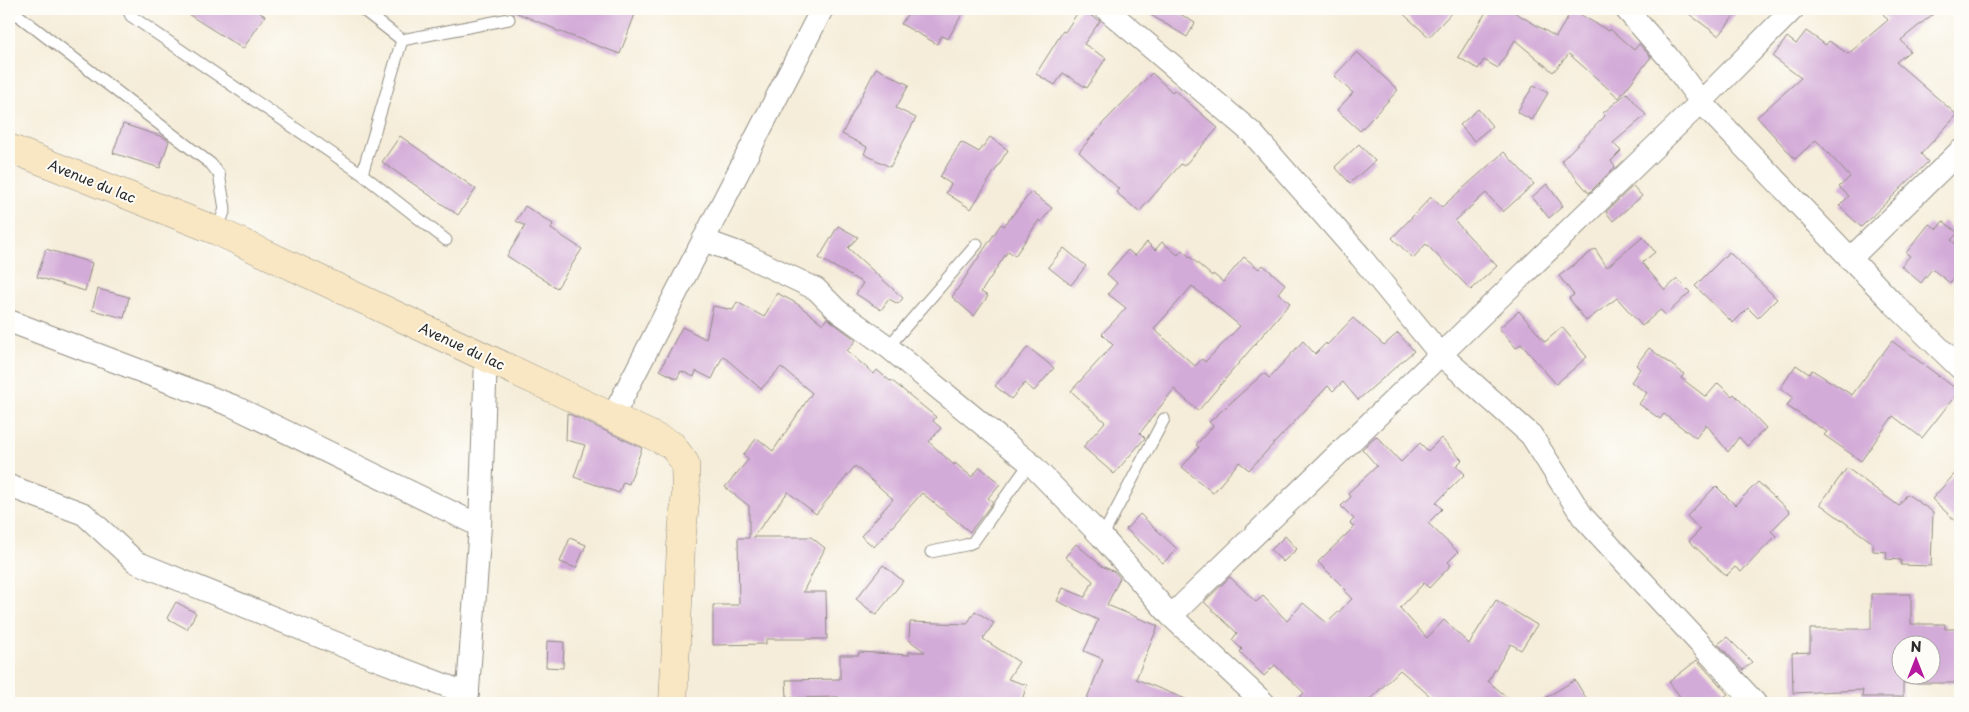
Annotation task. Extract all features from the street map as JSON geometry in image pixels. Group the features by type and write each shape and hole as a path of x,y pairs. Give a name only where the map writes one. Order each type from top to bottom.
{"main road":[{"name":"Avenue du lac","path":"9,148 217,231 672,445 686,463 686,491 681,545 673,703"}],"street":[{"path":"613,416 822,9"},
{"path":"1106,9 1252,133 1360,256 1440,354 1531,435 1583,517 1755,703"},
{"path":"1626,9 1668,57 1701,102 1850,259 1960,368"},
{"path":"1171,616 1701,102 1793,9"},
{"path":"1850,259 1960,152"},
{"path":"703,240 747,256 816,289 838,311 888,347 1030,463 1102,537 1171,616 1264,703"},
{"path":"9,321 233,406 480,526"},
{"path":"9,486 84,514 136,562 363,654 468,699 480,526 486,357"}],"lane":[{"path":"10,9 212,164 219,174 225,209 217,231"},
{"path":"128,9 131,16 362,174 446,240"},
{"path":"362,9 402,40 509,19"},
{"path":"362,174 402,40"},
{"path":"888,347 977,244"},
{"path":"1102,537 1164,419"},
{"path":"930,552 973,542 1030,463"}],"building":[{"path":"180,9 254,9 265,16 243,49"},
{"path":"508,9 637,9 620,54 555,30"},
{"path":"911,9 965,9 948,39 941,36 937,44 901,24"},
{"path":"1080,9 1100,21 1084,44 1106,58 1087,88 1063,73 1055,85 1036,74 1063,31 1065,32"},
{"path":"1141,9 1172,9 1195,23 1187,37"},
{"path":"1398,9 1455,9 1429,37"},
{"path":"1488,9 1509,9 1556,37 1572,10 1609,31 1610,29 1634,50 1639,44 1651,57 1619,98 1569,54 1553,72 1515,40 1498,68 1484,60 1478,69 1458,57"},
{"path":"1682,9 1739,9 1719,36"},
{"path":"1879,9 1939,9 1901,40 1910,51 1896,62 1957,115 1921,154 1928,162 1861,227 1839,206 1849,196 1839,187 1850,177 1816,140 1795,159 1757,117 1801,78 1773,57 1787,37 1796,44 1806,31 1826,45 1829,41 1848,54 1888,20"},
{"path":"1357,52 1398,90 1360,131 1337,110 1353,93 1334,76"},
{"path":"876,68 909,85 896,108 916,118 890,167 864,154 867,147 842,134"},
{"path":"1152,73 1172,92 1174,90 1218,128 1184,166 1181,164 1139,212 1116,192 1119,189 1079,152 1103,123"},
{"path":"1534,85 1548,93 1532,120 1517,112"},
{"path":"1627,93 1646,115 1613,143 1621,151 1611,161 1615,167 1589,193 1561,161 1605,116 1603,113"},
{"path":"1478,109 1492,126 1474,141 1460,125"},
{"path":"123,124 163,137 169,141 160,168 113,153"},
{"path":"400,136 476,189 458,215 382,162"},
{"path":"990,137 1008,150 971,209 946,193 951,184 940,177 961,142 979,152"},
{"path":"1359,144 1375,161 1350,183 1335,167"},
{"path":"1504,152 1534,184 1503,212 1486,193 1455,221 1497,266 1471,290 1426,244 1413,258 1392,238 1431,197 1442,207"},
{"path":"1547,184 1563,206 1549,218 1532,197"},
{"path":"1633,186 1642,196 1613,221 1606,212"},
{"path":"1031,192 1052,208 1041,222 1039,220 1015,256 1008,251 981,292 988,296 974,316 952,297 1001,224 1004,226"},
{"path":"525,206 553,224 551,229 582,249 557,288 507,256 525,226 516,221"},
{"path":"1943,221 1958,233 1951,240 1960,248 1960,270 1950,283 1932,269 1921,283 1901,266 1910,256 1906,253 1929,224 1937,229"},
{"path":"838,226 858,237 848,248 903,298 898,304 889,299 881,310 856,294 863,283 819,258"},
{"path":"1643,237 1655,252 1642,263 1665,290 1677,279 1690,292 1666,315 1660,310 1642,326 1617,298 1586,321 1569,298 1574,295 1559,276 1595,249 1607,267"},
{"path":"1147,242 1155,250 1162,242 1178,255 1182,250 1212,276 1213,274 1223,282 1244,257 1259,269 1263,265 1285,284 1278,293 1290,303 1198,411 1174,389 1140,433 1145,438 1114,474 1083,447 1105,422 1071,391 1113,345 1102,334 1126,308 1108,294 1117,283 1107,274 1128,250 1135,256","holes":["1192,286 1240,326 1205,362 1202,359 1195,366 1154,329"]},
{"path":"1064,248 1086,266 1071,285 1048,267"},
{"path":"46,249 92,263 85,291 37,277"},
{"path":"1729,252 1777,299 1758,318 1748,308 1733,323 1695,286"},
{"path":"98,289 129,297 124,318 92,310"},
{"path":"777,293 796,303 823,324 827,318 856,340 847,351 874,374 877,370 891,380 936,417 933,421 941,428 929,442 954,465 955,463 972,477 980,467 1000,484 988,498 993,502 970,532 922,493 874,547 861,536 893,499 855,466 816,514 788,492 753,537 811,537 825,548 803,592 826,592 827,639 766,639 766,644 713,645 713,605 739,605 738,538 749,538 749,506 725,487 749,459 743,455 757,438 773,451 812,393 781,367 761,389 723,356 712,379 696,371 694,377 681,371 677,379 660,370 682,327 706,339 713,306 733,310 737,302 764,317"},
{"path":"1519,311 1545,342 1562,327 1587,357 1556,384 1521,344 1516,348 1499,328"},
{"path":"1353,318 1384,345 1398,333 1414,351 1358,400 1343,382 1333,391 1328,386 1249,470 1239,462 1213,493 1182,467 1199,447 1196,445 1213,426 1209,422 1264,373 1269,378 1303,341 1315,354 1326,343 1327,345"},
{"path":"1892,341 1959,391 1922,438 1893,416 1861,461 1824,435 1827,432 1787,406 1793,397 1780,389 1796,365 1809,374 1812,370 1852,395"},
{"path":"1028,347 1054,368 1034,391 1025,383 1011,399 995,386"},
{"path":"1649,348 1684,374 1681,378 1706,397 1718,383 1732,396 1734,394 1766,428 1747,446 1739,437 1728,452 1706,424 1696,438 1664,414 1660,419 1639,404 1647,393 1631,382 1640,369 1636,365"},
{"path":"567,413 642,448 629,484 623,482 619,493 574,477 585,445 566,440"},
{"path":"1376,436 1401,462 1420,443 1428,451 1441,438 1462,460 1456,466 1465,474 1436,503 1442,509 1428,523 1458,552 1448,562 1451,565 1429,588 1424,583 1400,608 1427,638 1444,620 1469,644 1496,600 1537,625 1521,650 1511,644 1488,681 1514,703 1438,703 1400,670 1366,703 1293,703 1304,693 1275,665 1264,676 1240,652 1242,649 1232,640 1237,633 1204,602 1230,577 1256,602 1263,596 1287,621 1303,603 1327,623 1352,599 1345,592 1346,590 1318,562 1354,527 1350,523 1354,519 1341,506 1351,497 1348,493 1377,466 1362,449"},
{"path":"1847,468 1899,506 1907,494 1933,512 1931,566 1901,565 1901,560 1886,559 1887,552 1873,551 1873,543 1820,504"},
{"path":"1960,468 1960,525 1932,499"},
{"path":"1758,482 1790,512 1771,531 1776,536 1741,572 1735,567 1726,576 1689,541 1700,530 1687,516 1716,486 1735,505"},
{"path":"1140,514 1177,549 1163,563 1126,529"},
{"path":"1285,536 1297,549 1283,562 1271,550"},
{"path":"570,538 586,545 576,568 560,562"},
{"path":"1076,544 1102,566 1115,572 1120,578 1107,605 1158,626 1136,679 1195,703 1085,703 1103,659 1084,651 1098,620 1057,601 1063,588 1085,597 1093,581 1065,557"},
{"path":"883,565 903,581 876,615 856,599"},
{"path":"1871,594 1911,594 1911,624 1945,624 1945,629 1960,629 1960,683 1942,683 1942,634 1892,634 1892,684 1903,684 1903,697 1862,697 1863,690 1793,693 1792,653 1810,652 1810,629 1871,629"},
{"path":"176,602 196,613 187,629 167,618"},
{"path":"975,611 994,623 983,639 1019,662 1008,679 1027,685 1021,703 839,703 839,697 787,698 786,680 840,679 840,655 859,655 859,652 909,655 909,652 925,652 909,640 910,622 967,624"},
{"path":"1727,637 1752,662 1743,670 1718,644"},
{"path":"547,641 564,642 563,668 546,667"},
{"path":"1697,660 1728,694 1716,703 1685,703 1669,682"},
{"path":"1575,680 1589,703 1537,703"}]}
